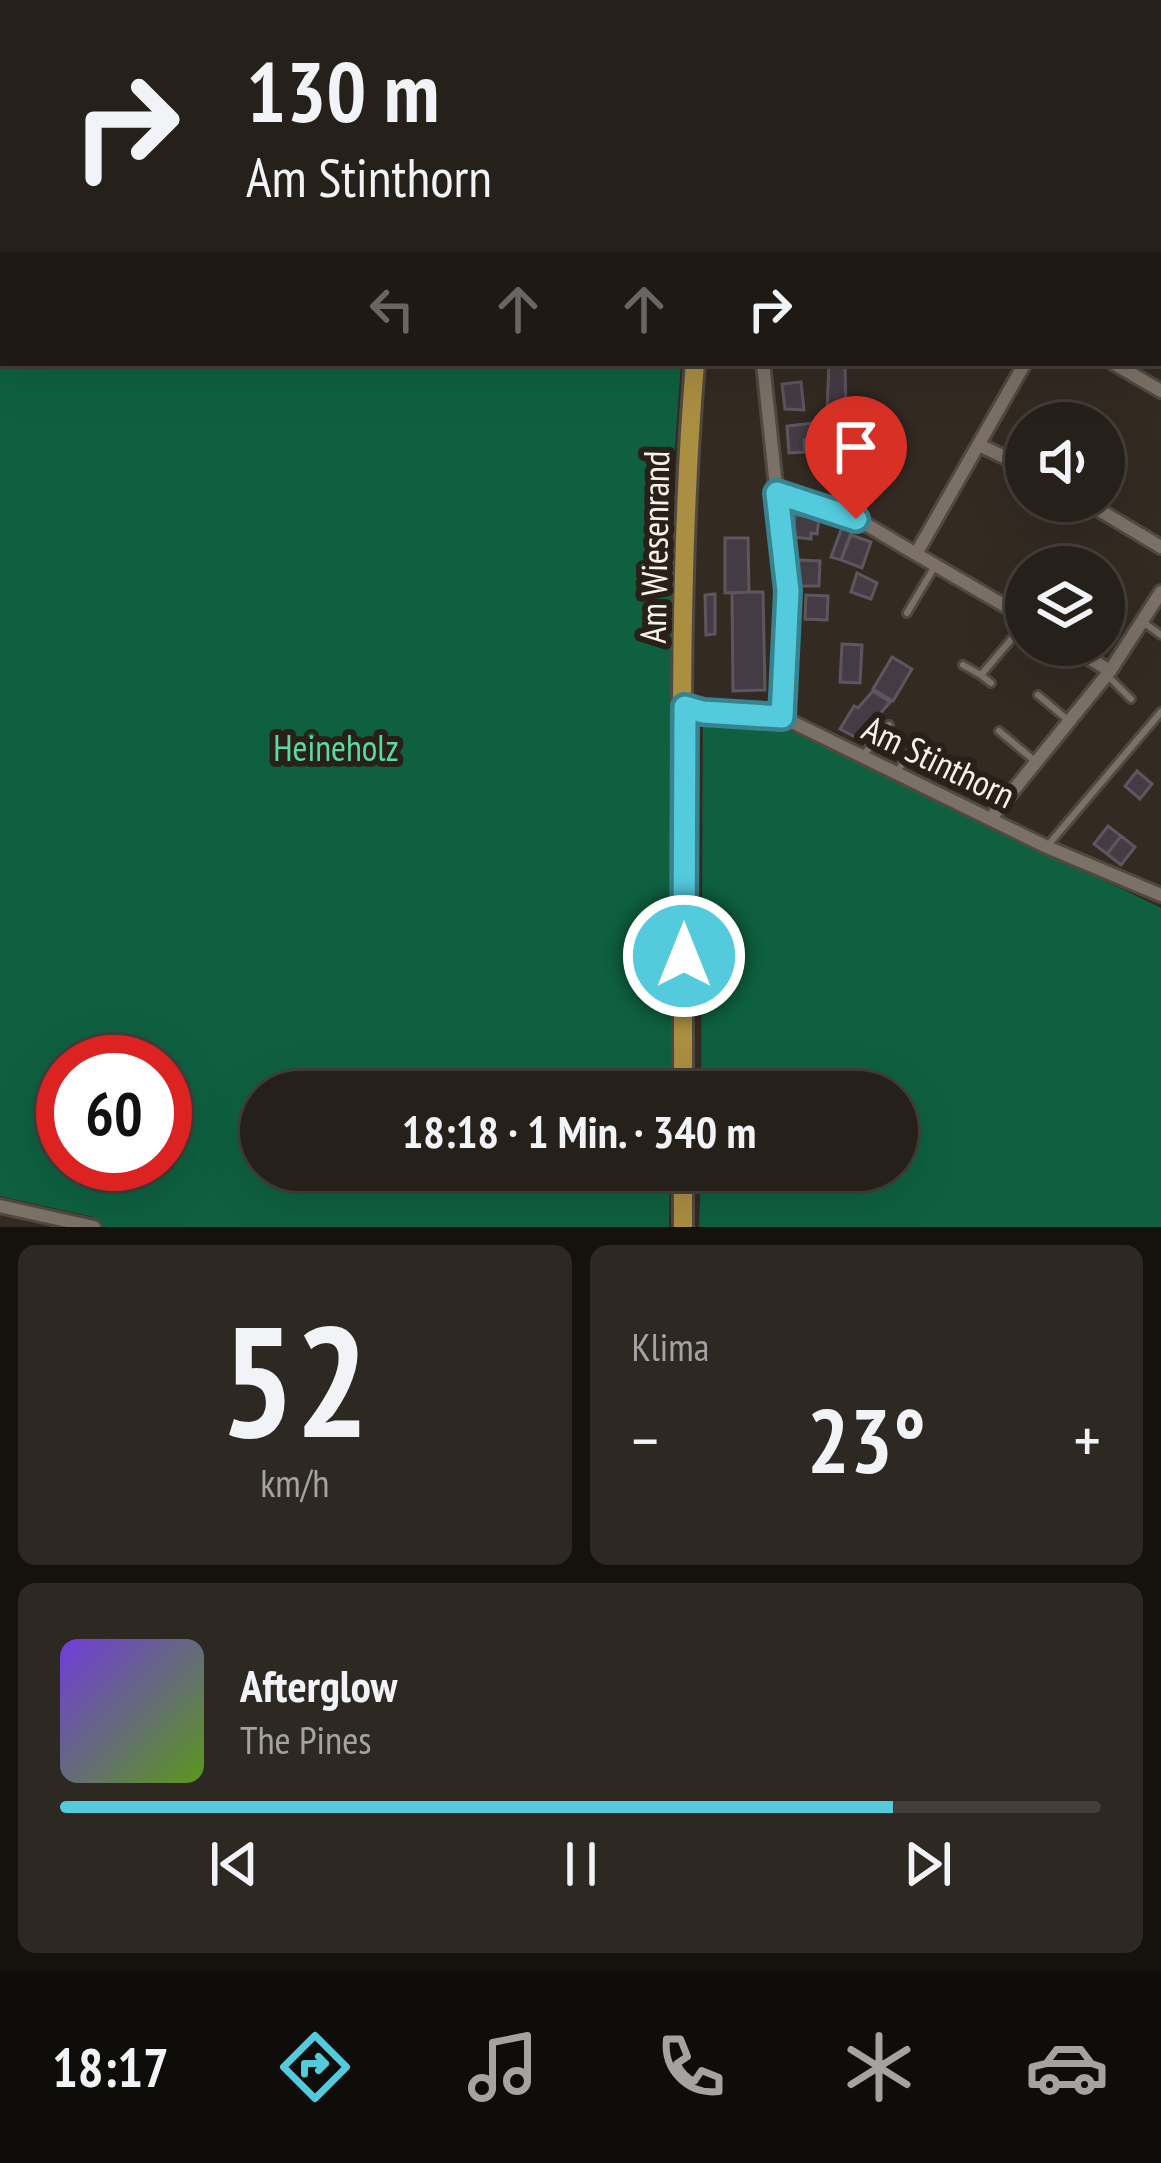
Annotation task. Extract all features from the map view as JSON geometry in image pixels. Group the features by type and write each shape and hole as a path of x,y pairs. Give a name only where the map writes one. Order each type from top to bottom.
{"main road":[{"name":"Am Wiesenrand","path":"683,1071 688,444 695,366"},
{"path":"683,1191 683,1227"}],"street":[{"path":"763,366 788,591 782,717"},
{"path":"916,554 1023,366"},
{"path":"1118,366 1161,391"},
{"path":"979,445 1005,457"},
{"path":"777,493 856,519 1005,608"},
{"path":"1119,522 1161,547"},
{"path":"990,819 1108,673 1161,592"},
{"path":"1098,666 1108,673"},
{"name":"Am Stinthorn","path":"685,707 782,717 1047,847 1158,889"},
{"path":"0,1206 88,1226"}],"lane":[{"path":"907,614 935,566"},
{"path":"1143,622 1161,635"},
{"path":"981,675 1005,646"},
{"path":"963,665 991,683"},
{"path":"1108,673 1131,699"},
{"path":"1038,695 1069,721"},
{"path":"1047,847 1161,712"},
{"path":"862,758 889,725"},
{"path":"999,730 1036,761"},
{"path":"896,772 921,739"}],"green space":[{"name":"Heineholz","path":"0,366 681,366 672,488 671,1071 240,1071 240,1191 670,1191 669,1227 92,1227 93,1217 0,1196"},
{"path":"703,716 787,726 1161,908 1161,1227 699,1227 700,1191 918,1191 918,1071 701,1071"}],"building":[{"path":"829,366 845,366 846,412 827,411"},
{"path":"801,382 804,410 785,409 782,384"},
{"path":"815,423 817,439 804,440 805,452 789,453 787,426"},
{"path":"795,515 819,518 817,534 811,533 811,539 793,537"},
{"path":"845,519 855,522 841,560 831,557"},
{"path":"851,535 871,542 862,568 841,560"},
{"path":"725,538 748,538 749,592 725,593"},
{"path":"799,560 820,561 819,586 798,586"},
{"path":"857,573 877,583 871,599 851,592"},
{"path":"763,592 765,690 733,691 732,593"},
{"path":"715,594 715,634 706,635 705,595"},
{"path":"806,595 828,596 827,620 805,619"},
{"path":"842,644 862,645 860,683 840,682"},
{"path":"892,657 912,669 893,701 873,689"},
{"path":"873,691 890,702 859,739 840,729 854,706 858,708"},
{"path":"1137,771 1152,784 1140,799 1125,786"},
{"path":"1108,826 1121,836 1107,854 1094,844"},
{"path":"1121,836 1135,847 1121,865 1107,854"}],"route":[{"path":"684,956 685,707 782,717 788,591 777,493 856,519"}]}
